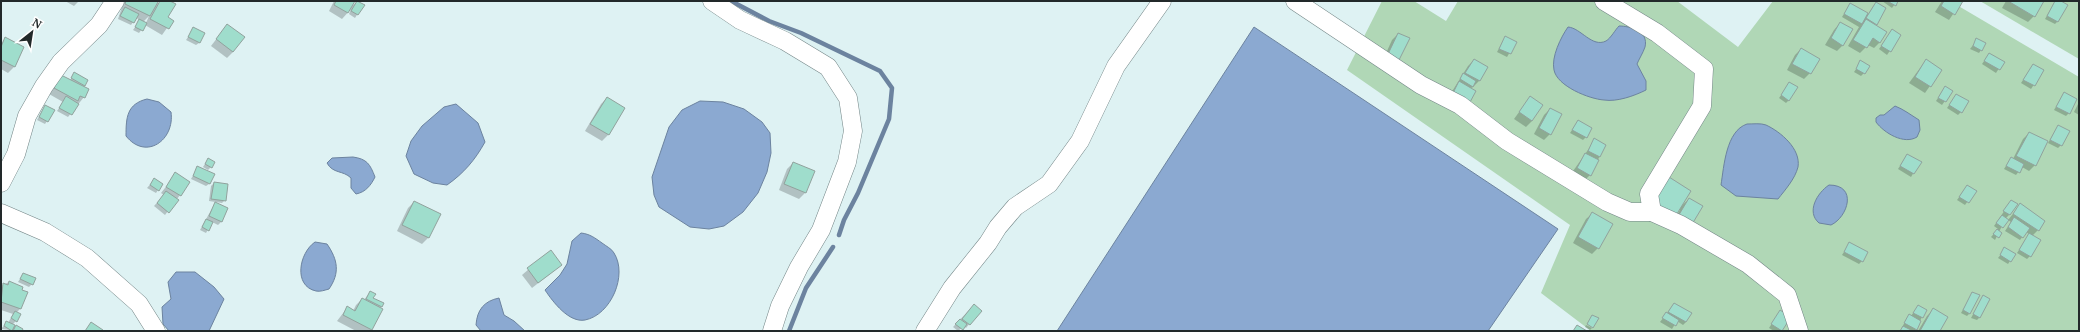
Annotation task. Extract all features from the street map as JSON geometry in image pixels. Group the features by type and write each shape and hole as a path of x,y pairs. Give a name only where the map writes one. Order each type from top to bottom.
{"street":[{"path":"1,183 8,153 44,86 61,62 99,26 115,1"},
{"path":"712,1 717,6 740,20 784,41 828,66 848,98 853,131 847,162 821,230 799,267 780,306 772,331"},
{"path":"925,331 952,288 988,243 998,227 1015,207 1049,184 1080,141 1116,66 1162,1"},
{"path":"1295,1 1421,85 1460,105 1507,141 1607,202 1630,212 1652,212 1688,229 1748,264 1787,295 1799,331"},
{"path":"1604,1 1657,33 1704,70 1702,106 1649,194 1652,212"},
{"path":"1,214 45,232 87,258 140,304 156,331"}],"green space":[{"path":"1382,1 1414,1 1446,21 1458,1 1677,1 1738,47 1773,1 1950,1 2079,77 2079,331 1591,331 1541,293 1570,225 1347,70"},
{"path":"1980,1 2079,1 2079,59"}],"water":[{"path":"1619,26 1638,30 1644,37 1645,47 1637,64 1646,81 1646,90 1625,98 1604,100 1574,91 1556,76 1553,65 1555,53 1562,36 1568,27 1573,28 1591,40 1601,42 1608,40"},
{"path":"1254,27 1558,229 1488,331 1057,331"},
{"path":"147,99 159,102 171,112 171,122 164,138 158,144 150,147 142,147 134,143 126,136 126,123 129,112 135,104"},
{"path":"700,101 723,102 744,109 762,122 770,133 771,153 767,172 758,193 743,212 724,226 709,229 690,227 659,207 654,195 652,177 669,127 682,110"},
{"path":"456,104 478,123 485,142 469,166 459,176 447,185 433,183 414,174 406,156 411,141 422,126 444,107"},
{"path":"1895,106 1919,120 1920,130 1917,137 1906,140 1900,139 1889,134 1876,122 1876,118 1880,115 1884,115"},
{"path":"1747,124 1762,124 1772,128 1789,142 1796,154 1798,167 1795,176 1778,199 1736,196 1721,185 1725,159 1730,141 1740,128"},
{"path":"353,157 365,161 375,177 368,188 363,192 356,194 351,188 351,178 332,169 327,163 332,158"},
{"path":"1829,185 1838,186 1844,190 1847,196 1847,202 1842,215 1831,225 1819,223 1813,214 1813,208 1817,198"},
{"path":"581,233 592,236 612,250 618,262 619,272 618,283 609,302 602,311 594,317 585,320 579,320 567,315 557,306 545,290 560,275 567,264 572,241"},
{"path":"315,242 327,244 334,256 336,266 335,277 329,289 319,291 309,288 304,283 301,276 302,261 305,254"},
{"path":"176,272 195,272 214,287 224,299 209,331 169,331 163,324 162,307 171,299 168,282"},
{"path":"499,298 504,315 514,321 525,331 481,331 476,325 478,315 482,307 489,301"}],"building":[{"path":"126,1 158,2 150,16 125,4"},
{"path":"160,1 170,1 176,4 168,17 174,21 169,29 150,19"},
{"path":"336,1 355,1 348,13 334,5"},
{"path":"357,1 365,5 358,15 351,11"},
{"path":"1887,1 1898,1 1896,6"},
{"path":"1944,1 1963,1 1955,15 1941,6"},
{"path":"2008,1 2044,1 2035,17"},
{"path":"2055,1 2061,1 2068,5 2058,22 2047,16"},
{"path":"1876,2 1886,8 1877,25 1866,18"},
{"path":"1850,3 1868,13 1862,24 1844,14"},
{"path":"125,7 139,14 134,23 120,16"},
{"path":"139,19 147,23 143,31 135,27"},
{"path":"1866,19 1887,32 1880,43 1873,38 1867,48 1853,40"},
{"path":"1840,22 1853,29 1843,46 1831,38"},
{"path":"227,24 245,37 233,52 216,39"},
{"path":"193,27 205,33 200,43 188,37"},
{"path":"1892,29 1901,35 1891,52 1881,46"},
{"path":"1398,33 1410,38 1399,60 1388,54"},
{"path":"1505,36 1517,42 1511,54 1499,49"},
{"path":"5,37 24,47 15,67 1,60 1,47"},
{"path":"1976,38 1986,43 1982,51 1973,46"},
{"path":"1801,48 1820,59 1811,74 1792,64"},
{"path":"1989,53 2005,62 2000,70 1984,61"},
{"path":"1474,59 1488,67 1480,81 1465,73"},
{"path":"1926,59 1942,70 1931,87 1915,77"},
{"path":"1860,60 1870,66 1865,74 1856,69"},
{"path":"2033,64 2044,70 2035,86 2023,80"},
{"path":"74,72 88,80 85,86 71,78"},
{"path":"1463,73 1476,81 1473,87 1460,79"},
{"path":"61,75 89,89 85,98 80,96 78,101 54,88"},
{"path":"1459,81 1476,91 1469,104 1452,95"},
{"path":"1789,82 1798,87 1789,101 1781,95"},
{"path":"1945,86 1953,91 1946,102 1938,98"},
{"path":"2064,92 2077,99 2070,114 2056,107"},
{"path":"1956,94 1969,101 1962,113 1949,105"},
{"path":"66,96 79,104 72,115 59,108"},
{"path":"1530,96 1543,105 1532,121 1519,112"},
{"path":"607,97 625,108 609,135 590,124"},
{"path":"45,105 55,110 48,122 39,117"},
{"path":"1550,108 1562,114 1551,135 1539,128"},
{"path":"1578,120 1592,128 1587,138 1572,130"},
{"path":"2058,125 2070,131 2062,146 2050,140"},
{"path":"2029,132 2048,141 2036,166 2016,156"},
{"path":"1594,138 1606,145 1600,157 1588,151"},
{"path":"1585,153 1599,160 1591,176 1577,168"},
{"path":"1907,154 1922,162 1914,174 1900,166"},
{"path":"2011,157 2024,164 2020,173 2006,166"},
{"path":"208,158 215,162 212,168 205,164"},
{"path":"793,162 815,171 806,193 784,184"},
{"path":"197,166 215,174 210,184 193,176"},
{"path":"175,172 190,182 181,196 166,187"},
{"path":"1669,177 1691,191 1675,217 1653,203"},
{"path":"154,178 163,184 159,191 150,185"},
{"path":"214,182 228,184 226,201 211,199"},
{"path":"1967,185 1977,191 1969,203 1959,197"},
{"path":"166,191 179,200 169,213 157,203"},
{"path":"1689,198 1703,206 1691,226 1677,218"},
{"path":"2011,200 2018,204 2010,215 2003,211"},
{"path":"414,201 441,214 429,238 402,225"},
{"path":"215,202 228,208 222,222 209,216"},
{"path":"2020,203 2045,221 2039,231 2013,214"},
{"path":"1592,212 1613,224 1599,249 1578,237"},
{"path":"2002,215 2009,220 2003,228 1996,223"},
{"path":"2014,217 2030,228 2023,238 2008,227"},
{"path":"206,219 213,222 209,231 202,227"},
{"path":"1997,229 2002,233 1999,238 1993,234"},
{"path":"2029,233 2041,240 2031,257 2019,250"},
{"path":"1849,242 1868,252 1863,262 1844,252"},
{"path":"2004,247 2016,254 2011,262 2000,255"},
{"path":"551,250 562,265 538,283 527,268"},
{"path":"23,273 36,278 33,285 20,279"},
{"path":"9,281 23,287 22,290 28,292 21,309 1,302 3,283 8,285"},
{"path":"370,291 376,294 373,298 384,303 382,307 366,299"},
{"path":"1972,292 1980,295 1970,314 1963,310"},
{"path":"1983,295 1990,299 1980,318 1973,314"},
{"path":"362,298 383,309 372,330 343,315 347,306 355,311"},
{"path":"1674,303 1692,313 1686,322 1668,312"},
{"path":"974,304 982,311 970,325 962,319"},
{"path":"1918,305 1927,310 1923,318 1913,313"},
{"path":"1933,308 1948,317 1940,331 1920,331"},
{"path":"1780,310 1791,317 1782,331 1771,324"},
{"path":"15,311 21,314 17,322 11,318"},
{"path":"1666,312 1679,320 1676,326 1662,318"},
{"path":"1909,314 1921,321 1917,330 1904,323"},
{"path":"1592,315 1599,318 1593,328 1587,324"},
{"path":"960,319 967,324 963,330 955,324"},
{"path":"6,321 15,325 12,331 4,326"},
{"path":"91,322 103,330 85,331"},
{"path":"16,325 23,329 22,331 13,331"},
{"path":"1577,325 1587,331 1573,331"},
{"path":"1903,326 1913,331 1900,331"}],"waterway":[{"path":"731,1 769,21 801,33 880,71 892,88 889,119 858,193 844,220 839,235"},
{"path":"789,331 806,288 833,247"}]}
